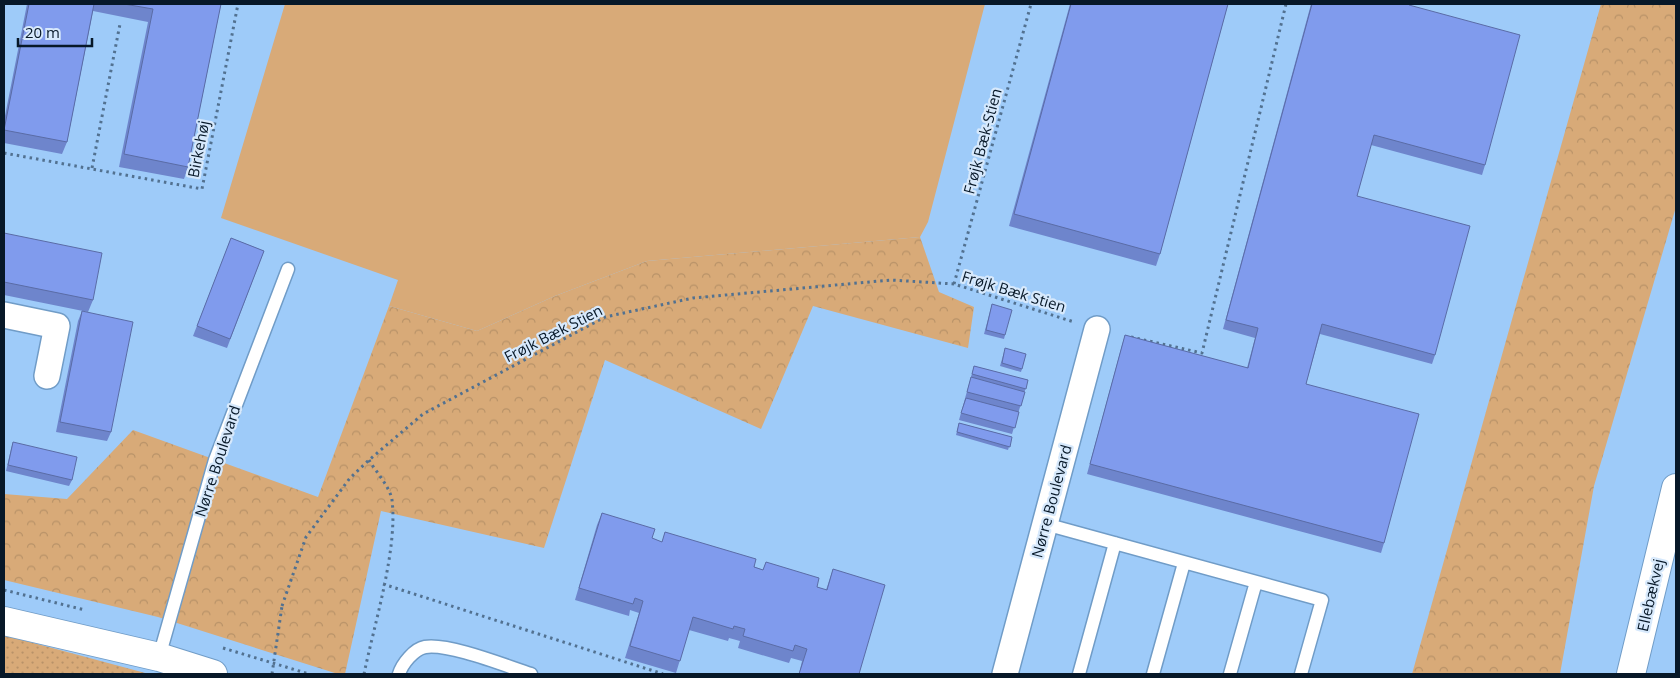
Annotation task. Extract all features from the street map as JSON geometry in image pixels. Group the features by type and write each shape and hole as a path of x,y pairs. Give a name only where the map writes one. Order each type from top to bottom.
{"street":[{"path":"4,315 57,326 48,376"},
{"name":"Nørre Boulevard","path":"1004,674 1097,328"},
{"name":"Ellebækvej","path":"1632,674 1676,488"},
{"path":"4,621 159,657 213,674"}],"lane":[{"name":"Nørre Boulevard","path":"159,657 215,460 288,269"},
{"path":"1045,524 1322,600 1301,674"},
{"path":"1079,674 1115,543"},
{"path":"1153,674 1184,563"},
{"path":"1230,674 1256,582"},
{"path":"399,674 410,656 424,647 444,647 532,674"}],"path":[{"name":"Birkehøj","path":"4,153 202,189 238,4"},
{"name":"Frøjk Bæk-Stien","path":"954,284 1031,4"},
{"name":"Frøjk Bæk Stien","path":"272,674 282,606 306,537 350,478 423,414 605,317 693,298 891,280 954,284 1097,328 1202,353 1286,4"},
{"path":"92,168 120,24"},
{"path":"364,674 388,566 392,499 369,460"},
{"path":"383,584 663,674"}],"green space":[{"path":"285,4 985,4 928,222 920,237 647,261 555,296 477,331 389,306 398,280 221,218"},
{"path":"1601,4 1676,4 1676,207 1594,486 1560,674 1412,674"},
{"path":"920,237 939,292 974,307 968,348 813,306 761,429 605,360 544,548 381,511 345,674 338,674 158,617 4,580 4,494 67,499 133,430 318,497 389,306 477,331 555,296 647,261"},
{"path":"4,635 149,674 4,674"}],"building":[{"path":"29,4 94,4 67,142 4,130"},
{"path":"124,4 221,4 188,167 124,154 153,9"},
{"path":"1071,4 1228,4 1160,254 1014,214"},
{"path":"1312,4 1409,4 1520,35 1485,165 1374,135 1357,196 1470,226 1435,355 1322,324 1306,384 1419,414 1384,543 1090,464 1125,335 1248,368 1258,328 1226,320"},
{"path":"4,233 102,253 93,300 4,282"},
{"path":"231,238 264,251 230,339 197,326"},
{"path":"992,304 1012,310 1005,335 986,330"},
{"path":"82,311 133,322 111,432 60,422"},
{"path":"1005,348 1026,354 1022,369 1002,363"},
{"path":"974,366 1028,380 1026,389 972,374"},
{"path":"971,377 1025,392 1021,406 967,392"},
{"path":"966,398 1019,412 1015,428 961,413"},
{"path":"959,423 1012,437 1010,447 957,432"},
{"path":"13,442 77,457 72,480 8,465"},
{"path":"602,513 655,529 652,538 662,542 665,532 756,559 754,567 763,570 766,562 819,578 817,587 827,590 833,569 885,585 859,674 799,674 807,649 795,645 793,651 743,636 745,629 734,626 733,629 693,617 680,661 630,646 643,601 635,598 633,604 579,588"}]}
